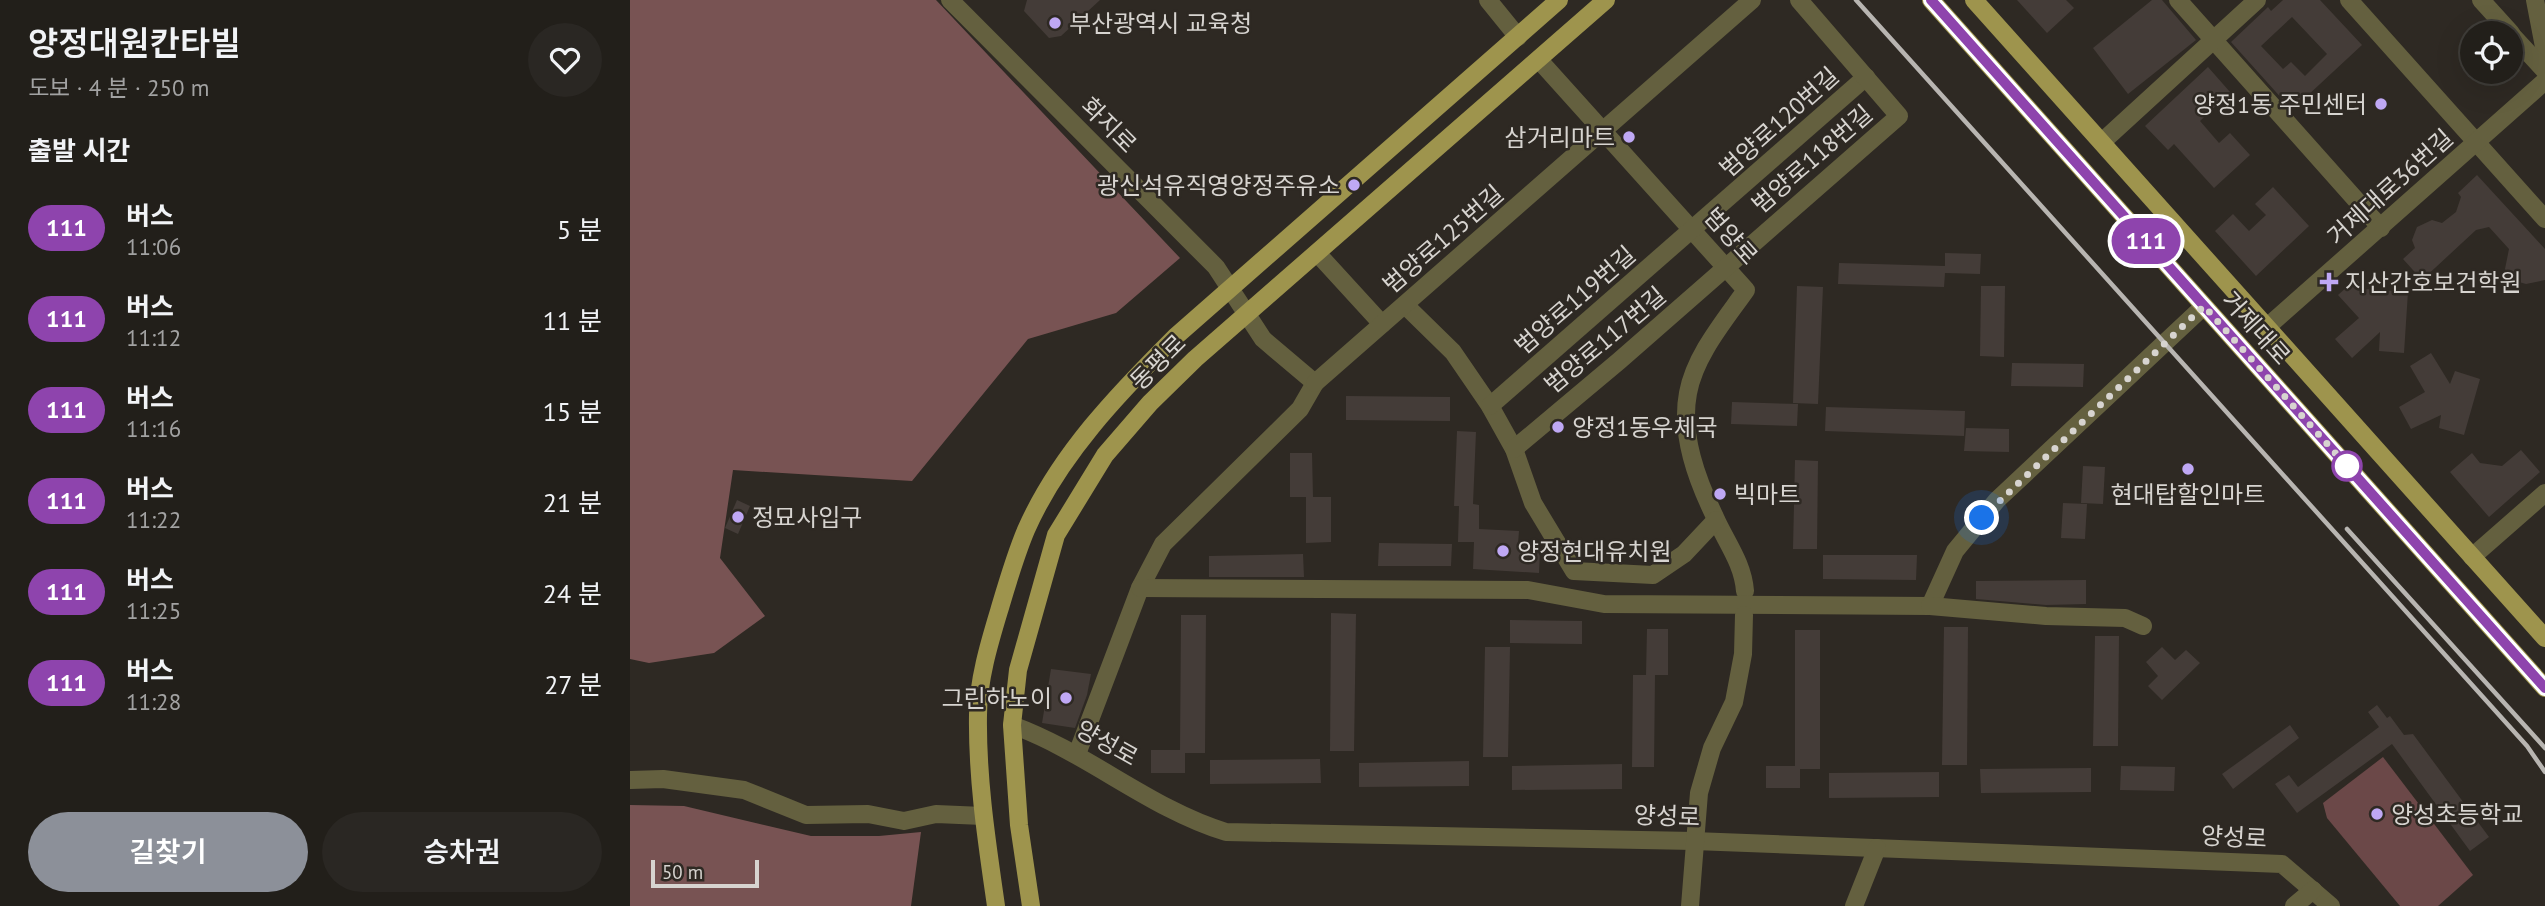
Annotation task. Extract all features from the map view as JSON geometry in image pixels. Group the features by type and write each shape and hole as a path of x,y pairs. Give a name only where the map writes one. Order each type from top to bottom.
{"main road":[{"name":"동평로","path":"996,906 983,816 978,714 981,689 994,625 1027,528 1064,466 1116,397 1230,288 1559,0"},
{"name":"동평로","path":"1031,906 1019,825 1012,725 1018,670 1056,535 1105,456 1150,403 1244,314 1606,0"},
{"name":"거제대로","path":"1931,0 2545,688"},
{"name":"거제대로","path":"1974,0 2472,558 2542,628"}],"street":[{"name":"화지로","path":"950,0 1216,267 1244,314 1263,339 1315,383"},
{"path":"1488,0 1518,37"},
{"name":"범양로125번길","path":"1077,754 1140,588 1163,544 1300,409 1315,383 1752,0"},
{"path":"1799,0 1866,77"},
{"path":"2178,0 2381,228"},
{"path":"2102,142 2257,0"},
{"path":"2350,0 2545,219"},
{"path":"2481,0 2500,21"},
{"path":"2535,0 2545,52"},
{"path":"2523,47 2545,71"},
{"name":"범양로","path":"1539,60 1746,290 1708,345 1688,392 1688,445 1716,520 1737,556 1745,592"},
{"name":"범양로118번길","path":"1727,268 1899,116 1866,77"},
{"name":"범양로120번길","path":"1693,231 1866,77"},
{"name":"거제대로36번길","path":"2266,328 2545,81"},
{"name":"범양로119번길","path":"1490,406 1693,231"},
{"path":"1317,253 1382,324"},
{"name":"범양로117번길","path":"1514,449 1727,268"},
{"path":"1406,306 1453,352 1490,406 1514,449 1533,503 1574,571 1572,597"},
{"path":"1930,606 1955,551 1997,500 2204,306"},
{"path":"2472,558 2545,493"},
{"path":"1574,571 1653,575 1684,554 1716,520"},
{"path":"1140,588 1528,590 1604,604 1930,606 2034,616 2124,618 2143,626"},
{"path":"1690,906 1694,841 1702,782 1712,748 1734,702 1743,654 1744,615"},
{"name":"양성로","path":"1012,725 1077,754 1199,824 1226,832 1694,841 2282,864 2331,906"},
{"path":"630,780 663,779 744,790 806,815 868,814 904,821 936,814 983,816"},
{"path":"1854,906 1877,848"},
{"path":"2294,906 2313,890"}],"shaded area":[{"path":"630,0 936,0 1180,258 1116,313 1028,339 912,481 733,470 720,558 765,616 714,653 649,663 630,659"},
{"path":"2383,757 2473,875 2438,906 2400,906 2327,818 2323,803"},
{"path":"630,805 684,806 811,836 879,836 921,832 911,906 630,906"}],"building":[{"name":"부산광역시 교육청","path":"1027,0 1100,0 1061,36 1049,38 1024,11"},
{"path":"2017,0 2066,0 2074,8 2047,33"},
{"path":"2152,0 2162,0 2196,40 2128,94 2093,48"},
{"path":"2283,0 2320,0 2362,45 2292,110 2231,42 2268,7 2271,11","holes":["2292,17 2327,54 2305,76 2291,62 2283,69 2261,46"]},
{"path":"2208,67 2230,92 2200,121 2219,143 2230,133 2250,155 2214,188 2174,144 2168,150 2145,126"},
{"path":"2477,175 2545,249 2545,280 2526,284 2512,280 2505,269 2509,249 2489,227 2476,230 2422,280 2403,259 2415,248 2412,240 2417,227 2432,220 2442,223 2456,212 2461,197 2458,193"},
{"path":"2273,187 2309,226 2256,276 2215,231 2233,214 2249,231 2266,215 2255,204"},
{"path":"1945,253 1981,254 1980,274 1945,273 1944,287 1838,284 1839,263 1945,266"},
{"path":"2356,279 2365,289 2408,292 2404,353 2379,351 2380,332 2352,358 2335,339 2359,318 2338,295"},
{"path":"1797,286 1823,287 1818,404 1793,403"},
{"path":"1981,286 2005,286 2004,357 1980,356"},
{"path":"2431,353 2450,384 2455,371 2480,379 2464,435 2439,428 2441,415 2411,429 2399,407 2425,392 2410,366"},
{"path":"2012,363 2084,364 2083,387 2011,386"},
{"path":"1346,396 1450,397 1450,421 1346,420"},
{"path":"1732,402 1798,404 1797,426 1731,424"},
{"path":"1826,407 1965,411 1964,436 1825,431"},
{"path":"1966,428 2009,429 2009,452 1964,451"},
{"path":"1457,431 1476,432 1473,504 1479,505 1479,529 1519,531 1518,544 1533,544 1532,552 1540,552 1539,573 1473,569 1474,542 1458,542 1459,506 1454,506"},
{"path":"2521,450 2540,472 2489,517 2450,472 2472,453 2480,463 2502,466"},
{"path":"1290,453 1312,453 1313,497 1331,497 1331,542 1306,543 1306,497 1290,497"},
{"path":"1795,460 1818,461 1817,549 1793,549"},
{"path":"2083,466 2105,467 2103,504 2081,503"},
{"name":"정묘사입구","path":"737,500 750,506 738,534 725,528"},
{"path":"2063,503 2087,504 2085,539 2061,538"},
{"path":"1379,543 1452,544 1451,566 1378,566"},
{"path":"1303,554 1304,577 1209,577 1209,556"},
{"path":"1823,555 1917,555 1916,580 1823,579"},
{"path":"2086,580 2086,604 2046,605 1976,599 1976,581"},
{"path":"1331,613 1356,614 1354,751 1330,751"},
{"path":"1181,615 1206,615 1205,753 1185,753 1185,773 1151,773 1151,750 1180,750"},
{"path":"1510,620 1582,621 1582,644 1510,643"},
{"path":"1944,627 1968,627 1967,765 1942,765"},
{"path":"1647,629 1668,629 1668,675 1655,675 1654,767 1632,767 1633,675 1646,675"},
{"path":"1795,630 1820,630 1820,769 1800,769 1800,788 1766,788 1766,766 1795,766"},
{"path":"2095,636 2119,636 2118,746 2093,746"},
{"path":"1485,647 1510,647 1508,757 1483,757"},
{"path":"2162,647 2175,660 2186,650 2200,663 2162,700 2148,686 2158,676 2146,662"},
{"name":"그린하노이","path":"1051,669 1091,674 1087,695 1075,728 1042,723"},
{"path":"2377,705 2387,718 2390,716 2404,735 2413,734 2489,837 2470,851 2392,744 2297,813 2275,784 2289,775 2298,787 2379,727 2368,712"},
{"path":"2290,725 2299,738 2233,789 2222,774"},
{"path":"1320,759 1321,783 1210,784 1210,760"},
{"path":"1469,761 1469,786 1359,787 1359,763"},
{"path":"1622,764 1622,789 1512,790 1512,766"},
{"path":"2121,766 2175,767 2174,791 2120,790"},
{"path":"2091,768 2091,792 1981,793 1980,769"},
{"path":"1939,772 1939,797 1829,798 1829,773"}],"railway":[{"path":"1856,0 2527,746 2545,772"},
{"path":"2347,529 2545,748"}],"bus line":[{"name":"111","path":"1931,0 2545,688"}],"place":[{"name":"부산광역시 교육청","path":"1055,23"},
{"name":"양정1동 주민센터","path":"2381,104"},
{"name":"삼거리마트","path":"1629,137"},
{"name":"광신석유직영양정주유소","path":"1354,185"},
{"name":"지산간호보건학원","path":"2329,282"},
{"name":"양정1동우체국","path":"1558,427"},
{"name":"현대탑할인마트","path":"2188,469"},
{"name":"빅마트","path":"1720,494"},
{"name":"정묘사입구","path":"738,517"},
{"name":"양정현대유치원","path":"1503,551"},
{"name":"그린하노이","path":"1066,698"},
{"name":"양성초등학교","path":"2377,814"}],"route":[{"path":"1982,518 1997,500 2204,306 2354,474 2347,466"}]}
